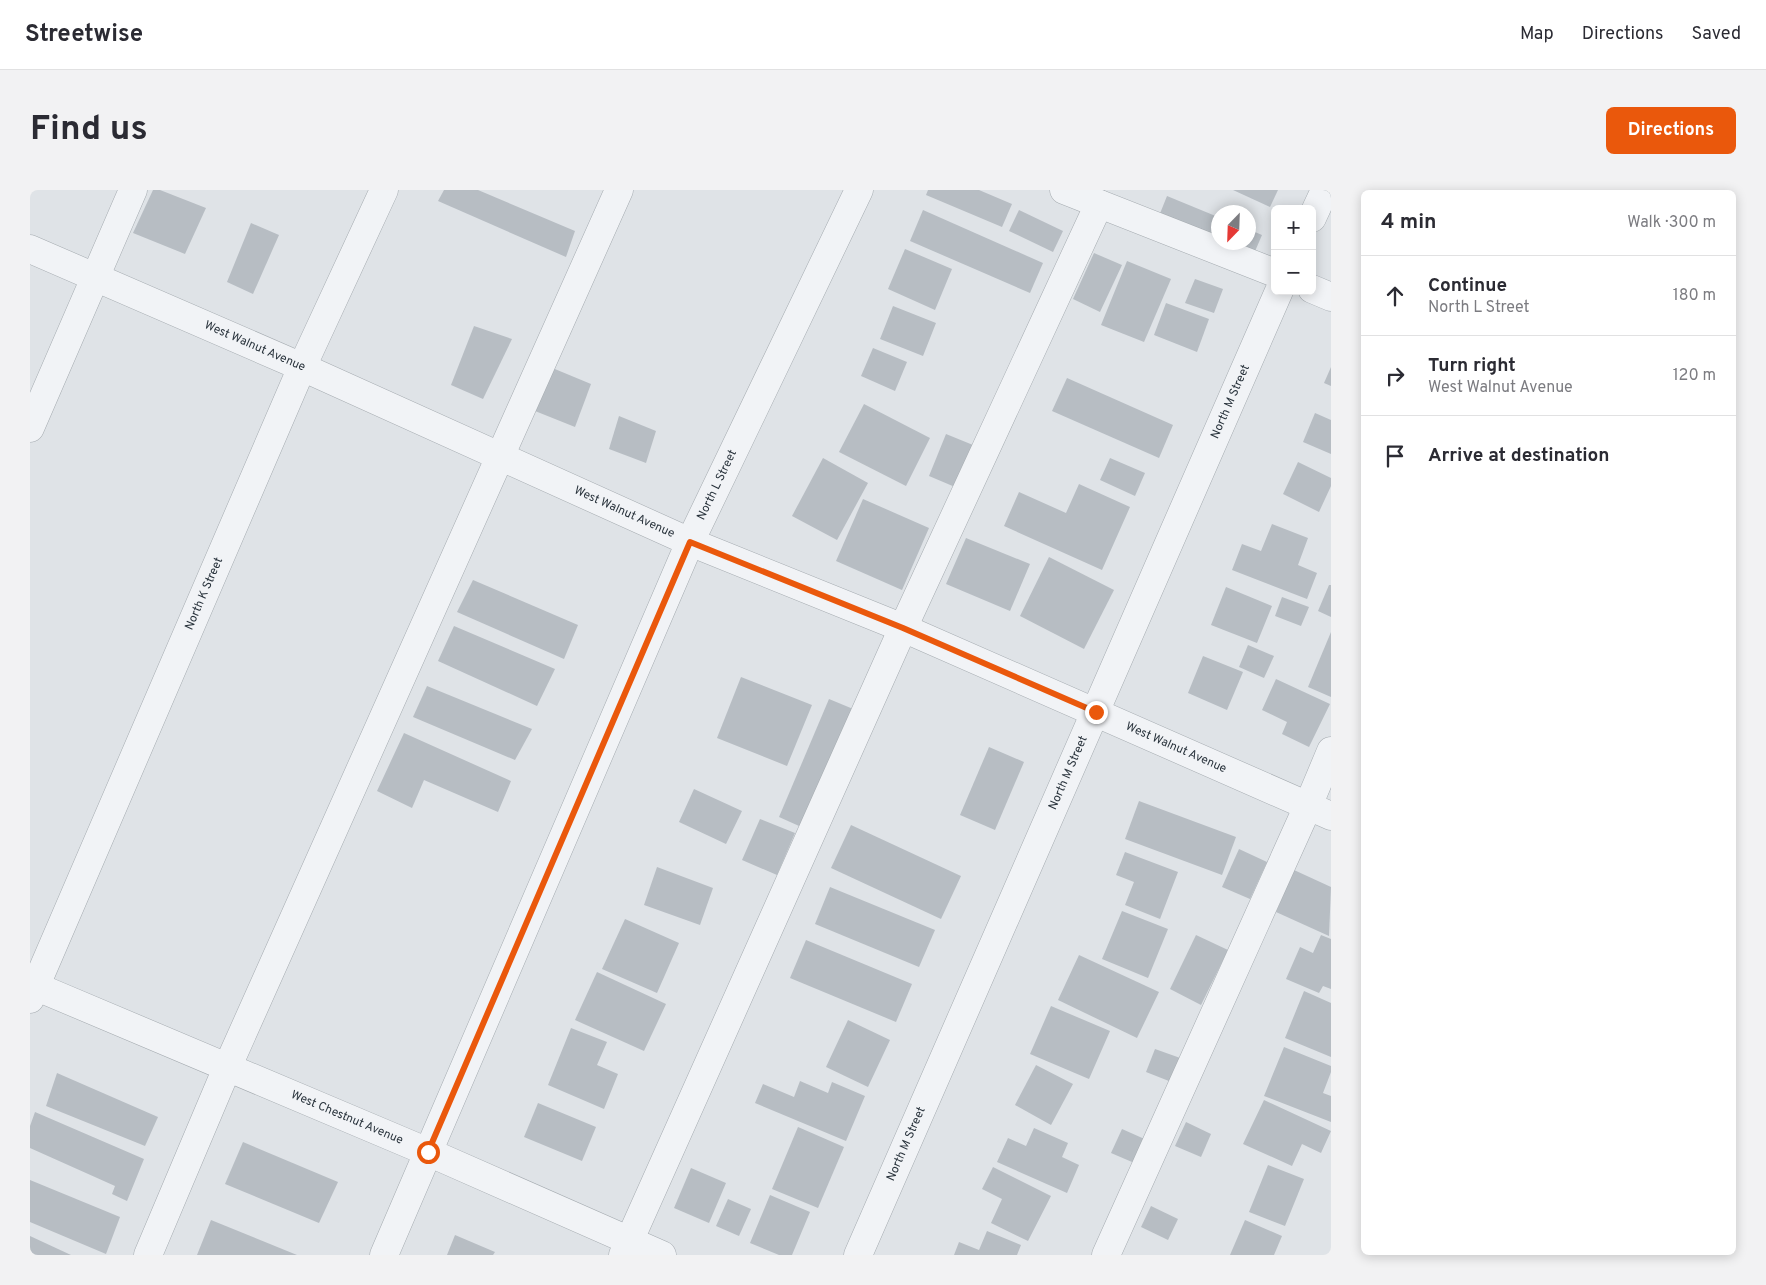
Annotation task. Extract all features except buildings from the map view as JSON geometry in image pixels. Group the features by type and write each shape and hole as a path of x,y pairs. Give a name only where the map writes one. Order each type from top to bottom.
{"street":[{"path":"30,428 132,190"},
{"name":"North K Street","path":"32,990 302,367 384,190"},
{"path":"148,1255 227,1068 499,455 619,190"},
{"name":"North L Street","path":"384,1255 690,542 859,190"},
{"path":"1064,190 1271,271"},
{"path":"1316,210 1326,190"},
{"path":"626,1248 903,628 1099,204"},
{"name":"West Walnut Avenue","path":"30,249 302,367 690,542 903,628 1320,811"},
{"path":"1316,291 1331,297"},
{"name":"North M Street","path":"858,1255 1277,295"},
{"path":"1106,1255 1320,811 1331,751"},
{"name":"West Chestnut Avenue","path":"32,990 227,1068 428,1152 626,1248 662,1255"}],"route":[{"path":"428,1152 690,542 903,628 1096,712"}]}
